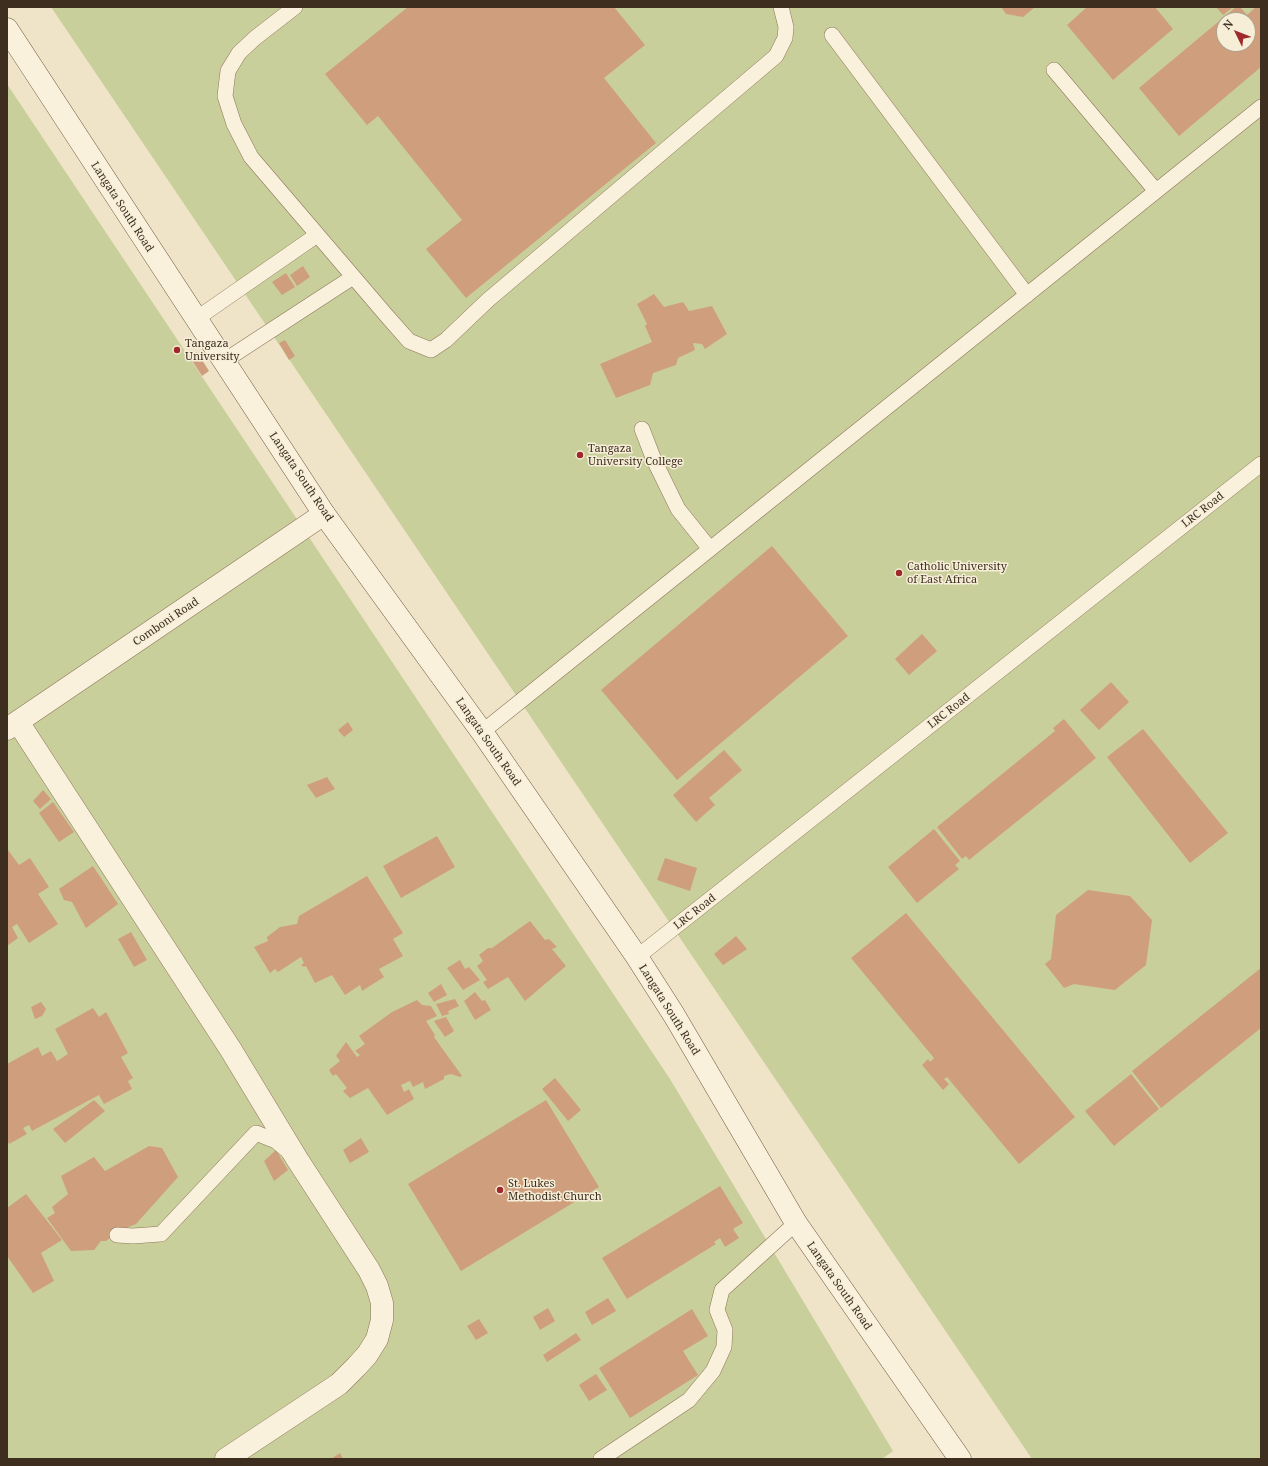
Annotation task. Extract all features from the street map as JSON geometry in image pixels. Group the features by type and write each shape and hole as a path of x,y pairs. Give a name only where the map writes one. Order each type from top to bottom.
{"street":[{"name":"Langata South Road","path":"7,29 324,514 482,732 637,957 674,1015 796,1223 960,1459"},
{"name":"Comboni Road","path":"12,726 324,514"},
{"path":"12,726 231,1050 297,1159 369,1270 377,1286 382,1303 382,1320 377,1338 367,1355 339,1384 226,1459"}],"lane":[{"path":"296,7 255,38 240,53 228,71 226,96 234,124 251,157 353,277 409,341 431,350 446,340 488,300 776,56 785,38 786,27 781,7"},
{"path":"832,35 1027,295"},
{"path":"1054,70 1156,191"},
{"path":"482,732 1261,107"},
{"path":"196,319 317,235"},
{"path":"224,361 353,277"},
{"path":"642,430 654,460 678,509 710,549"},
{"name":"LRC Road","path":"637,957 1261,464"},
{"path":"117,1235 133,1236 161,1234 256,1133 276,1141 297,1159"},
{"path":"601,1459 689,1400 714,1371 724,1347 725,1330 717,1310 722,1290 796,1223"}],"green space":[{"path":"51,7 1261,7 1261,1459 1032,1459"},
{"path":"7,84 670,1079 893,1451 882,1459 7,1459"}],"building":[{"path":"408,7 614,7 645,45 604,78 656,143 466,298 426,249 462,220 378,116 367,125 325,74"},
{"path":"1001,7 1035,7 1023,17 1006,14"},
{"path":"1087,7 1155,7 1173,29 1113,80 1067,25"},
{"path":"1216,7 1233,7 1227,12 1220,12"},
{"path":"1236,7 1240,7 1244,12 1230,12"},
{"path":"1256,7 1261,7 1261,67 1179,136 1139,88 1216,24 1216,52 1256,52 1256,12 1250,12"},
{"path":"303,266 310,277 297,286 290,275"},
{"path":"286,273 295,287 282,295 272,282"},
{"path":"654,294 664,307 683,302 689,311 712,306 727,334 705,349 702,344 693,343 695,350 678,358 676,365 653,373 650,385 616,398 600,364 652,342 645,326 647,324 637,304"},
{"path":"285,340 295,356 289,360 279,343"},
{"path":"197,352 209,371 202,376 189,356"},
{"path":"772,546 848,636 677,780 601,690"},
{"path":"922,634 937,651 909,675 895,659"},
{"path":"1111,682 1129,702 1099,730 1080,710"},
{"path":"1064,719 1096,758 969,860 966,856 962,859 937,827 1055,731 1053,728"},
{"path":"348,722 353,730 344,737 338,730"},
{"path":"1143,729 1228,833 1190,863 1107,757"},
{"path":"724,750 742,770 709,798 715,805 696,822 673,795"},
{"path":"327,777 335,789 316,798 307,785"},
{"path":"43,790 51,799 40,809 33,801"},
{"path":"53,802 74,832 59,842 39,813"},
{"path":"934,829 960,861 955,865 959,869 917,903 888,867"},
{"path":"437,836 455,867 401,898 383,866"},
{"path":"8,850 19,865 30,858 49,887 38,894 58,924 29,943 17,924 12,927 18,938 7,946 7,851"},
{"path":"665,858 697,868 690,891 657,880"},
{"path":"93,866 118,904 86,928 72,902 64,900 59,889"},
{"path":"367,876 403,933 393,939 403,956 379,969 384,977 362,991 360,985 345,995 332,975 315,983 306,966 304,967 301,965 304,963 301,957 278,972 275,969 270,973 254,947 268,941 267,937 280,927 297,924 299,916"},
{"path":"1088,890 1130,896 1152,920 1146,965 1115,990 1074,984 1064,988 1045,964 1051,959 1056,915"},
{"path":"906,913 1075,1117 1019,1164 947,1077 944,1079 949,1084 943,1090 922,1065 928,1059 930,1062 934,1058 851,958"},
{"path":"530,921 545,940 549,939 557,947 552,949 566,966 525,1001 508,977 488,989 483,982 487,980 477,966 483,961 479,955 488,948 492,948"},
{"path":"131,932 147,960 134,967 118,939"},
{"path":"736,936 747,949 723,965 714,954"},
{"path":"460,960 465,969 469,967 480,980 463,990 447,968"},
{"path":"1261,968 1261,1028 1161,1108 1132,1071"},
{"path":"441,984 447,995 434,1002 428,993"},
{"path":"475,992 482,1001 485,1000 491,1010 475,1020 464,1001"},
{"path":"455,999 459,1006 448,1011 449,1014 442,1016 436,1004"},
{"path":"417,1000 422,1005 431,1006 437,1016 426,1021 435,1035 434,1037 462,1076 460,1077 451,1074 444,1076 444,1079 425,1089 423,1082 413,1087 410,1081 401,1085 404,1092 409,1089 414,1099 387,1115 368,1088 350,1098 343,1091 347,1088 336,1074 333,1076 329,1070 340,1061 336,1056 346,1042 357,1057 360,1055 355,1051 365,1044 359,1036 392,1012"},
{"path":"41,1002 46,1009 42,1016 35,1019 31,1007"},
{"path":"93,1008 99,1017 106,1012 128,1053 121,1057 133,1078 128,1081 132,1089 104,1104 99,1095 32,1131 29,1125 23,1128 27,1134 9,1144 7,1140 7,1064 38,1047 42,1056 51,1051 57,1061 68,1054 55,1029"},
{"path":"446,1017 454,1031 445,1037 434,1021"},
{"path":"1131,1074 1159,1109 1114,1146 1085,1111"},
{"path":"555,1078 581,1110 568,1121 542,1089"},
{"path":"94,1100 105,1111 65,1143 53,1129"},
{"path":"546,1100 599,1187 461,1271 408,1184"},
{"path":"361,1138 369,1152 350,1163 343,1150"},
{"path":"149,1146 162,1148 178,1177 136,1224 119,1231 106,1241 101,1241 94,1250 71,1251 47,1218 55,1213 52,1207 68,1194 61,1176 94,1157 105,1171"},
{"path":"276,1150 288,1170 274,1181 264,1161"},
{"path":"720,1186 743,1223 733,1229 739,1238 725,1247 720,1238 714,1242 716,1244 627,1299 602,1258"},
{"path":"26,1194 62,1240 41,1253 54,1281 33,1293 7,1256 7,1208"},
{"path":"608,1298 616,1311 592,1325 585,1312"},
{"path":"548,1308 555,1321 540,1330 533,1317"},
{"path":"692,1309 708,1336 683,1351 698,1375 630,1418 599,1368"},
{"path":"479,1319 488,1333 476,1340 467,1326"},
{"path":"576,1333 581,1340 547,1362 543,1355"},
{"path":"596,1374 607,1390 589,1401 579,1385"},
{"path":"340,1453 343,1459 331,1459"}],"place":[{"name":"Tangaza University","path":"177,350"},
{"name":"Tangaza University College","path":"580,455"},
{"name":"Catholic University of East Africa","path":"899,573"},
{"name":"St. Lukes Methodist Church","path":"500,1190"}]}
